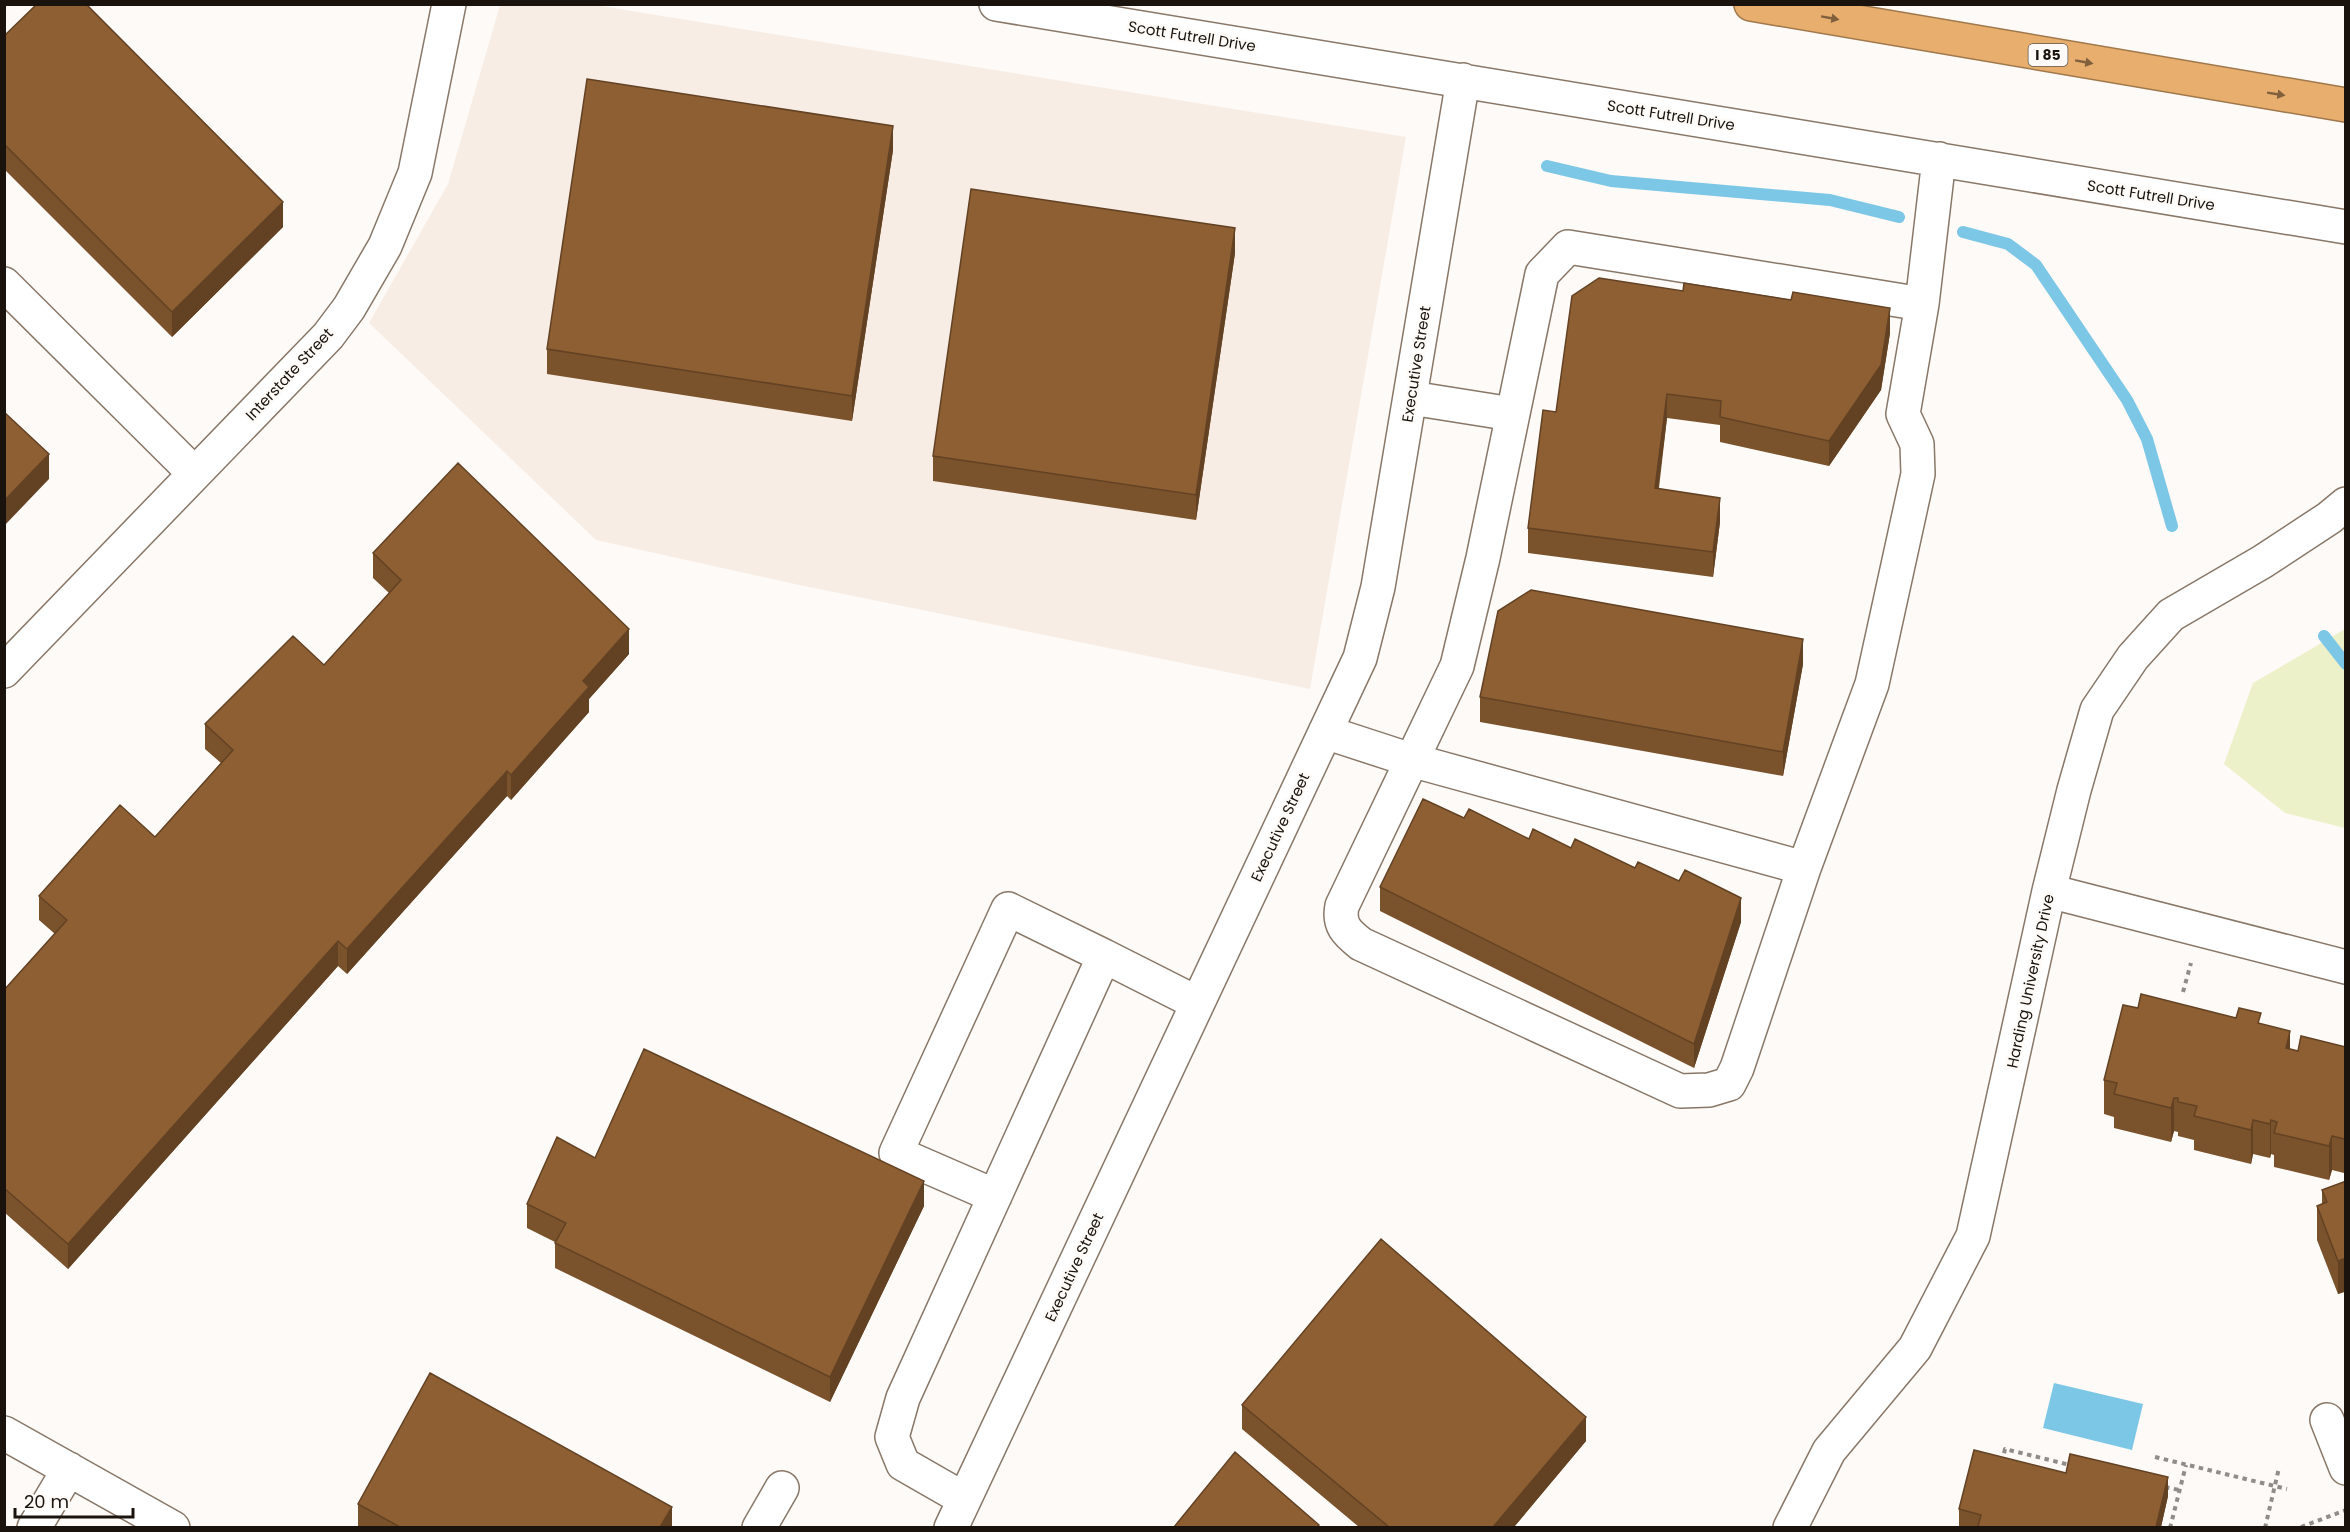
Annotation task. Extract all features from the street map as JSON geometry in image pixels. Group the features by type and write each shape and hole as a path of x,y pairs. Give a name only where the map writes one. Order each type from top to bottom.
{"highway":[{"name":"I 85","path":"1751,4 2346,105"}],"street":[{"name":"Interstate Street","path":"4,671 328,336 349,308 385,246 415,173 449,4"},
{"name":"Scott Futrell Drive","path":"996,4 2346,227"},
{"name":"Executive Street","path":"958,1513 1360,658 1378,587 1463,80"},
{"path":"1922,304 1568,247 1542,274 1483,558 1456,666 1342,906 1340,918 1347,933 1361,944 1680,1091 1709,1090 1729,1084 1737,1068 1804,868 1872,684 1918,474 1917,444 1903,414 1922,304 1938,159"},
{"path":"4,284 194,473"},
{"path":"1411,398 1512,414"},
{"name":"Harding University Drive","path":"1790,1527 1829,1451 1915,1348 1973,1236 2049,891 2097,710 2133,657 2170,615 2262,562 2329,519 2346,504"},
{"path":"1325,732 1411,760 1804,868"},
{"path":"2049,891 2346,967"},
{"path":"995,1196 896,1153 1008,909 1197,1003"},
{"path":"958,1513 903,1464 891,1437 903,1398 1104,956"},
{"path":"2327,1420 2346,1468"},
{"path":"4,1433 173,1527"},
{"path":"34,1527 69,1469"},
{"path":"759,1527 782,1488"}],"path":[{"path":"2000,1473 2005,1449 2075,1466"},
{"path":"2155,1457 2287,1488"},
{"path":"2170,1527 2186,1465"},
{"path":"2265,1527 2279,1468"},
{"path":"2156,1485 2179,1490"},
{"path":"2301,1527 2346,1510"}],"shaded area":[{"path":"500,5 595,5 1406,137 1310,689 804,586 596,540 369,323 448,184"}],"green space":[{"path":"2345,629 2345,828 2285,813 2224,764 2253,683"}],"water":[{"path":"2054,1383 2143,1404 2132,1450 2043,1428"}],"building":[{"path":"37,4 86,4 283,202 172,312 4,144 4,36"},
{"path":"587,79 893,126 852,396 547,349"},
{"path":"971,189 1235,228 1196,495 933,456"},
{"path":"1599,278 1683,291 1684,283 1791,300 1793,292 1890,308 1881,365 1829,441 1720,417 1721,401 1667,394 1655,488 1720,498 1713,552 1528,528 1543,410 1556,412 1572,296"},
{"path":"4,412 49,454 4,501"},
{"path":"458,463 629,629 583,681 589,687 511,775 507,771 347,949 338,941 68,1244 4,1188 4,990 67,920 39,896 120,805 155,837 233,750 205,724 293,636 324,665 401,580 373,553"},
{"path":"1531,590 1803,639 1783,752 1480,697 1498,611"},
{"path":"1423,799 1464,818 1469,809 1529,839 1533,829 1571,848 1575,839 1635,868 1638,862 1679,881 1685,870 1741,898 1694,1044 1380,887"},
{"path":"2141,994 2236,1018 2239,1008 2261,1013 2258,1023 2290,1031 2286,1048 2298,1051 2301,1036 2346,1047 2346,1135 2344,1139 2332,1136 2329,1146 2274,1133 2277,1122 2271,1120 2270,1124 2253,1120 2251,1130 2194,1116 2197,1106 2178,1102 2178,1098 2174,1098 2171,1108 2114,1094 2117,1083 2104,1080 2123,1005 2138,1008"},
{"path":"644,1049 924,1181 830,1377 555,1243 566,1223 527,1204 557,1137 595,1158"},
{"path":"2346,1181 2346,1258 2338,1261 2317,1206 2327,1202 2322,1190"},
{"path":"1381,1239 1586,1417 1493,1527 1389,1527 1242,1405"},
{"path":"430,1373 672,1507 660,1527 400,1527 358,1504"},
{"path":"1974,1450 2066,1473 2070,1454 2168,1477 2156,1527 1978,1526 1981,1515 1959,1509"},
{"path":"1235,1452 1319,1525 1317,1527 1174,1527"}],"waterway":[{"path":"1547,166 1611,181 1830,200 1899,217"},
{"path":"1963,232 2008,244 2036,265 2127,400 2147,439 2172,526"},
{"path":"2324,636 2346,664"}]}
